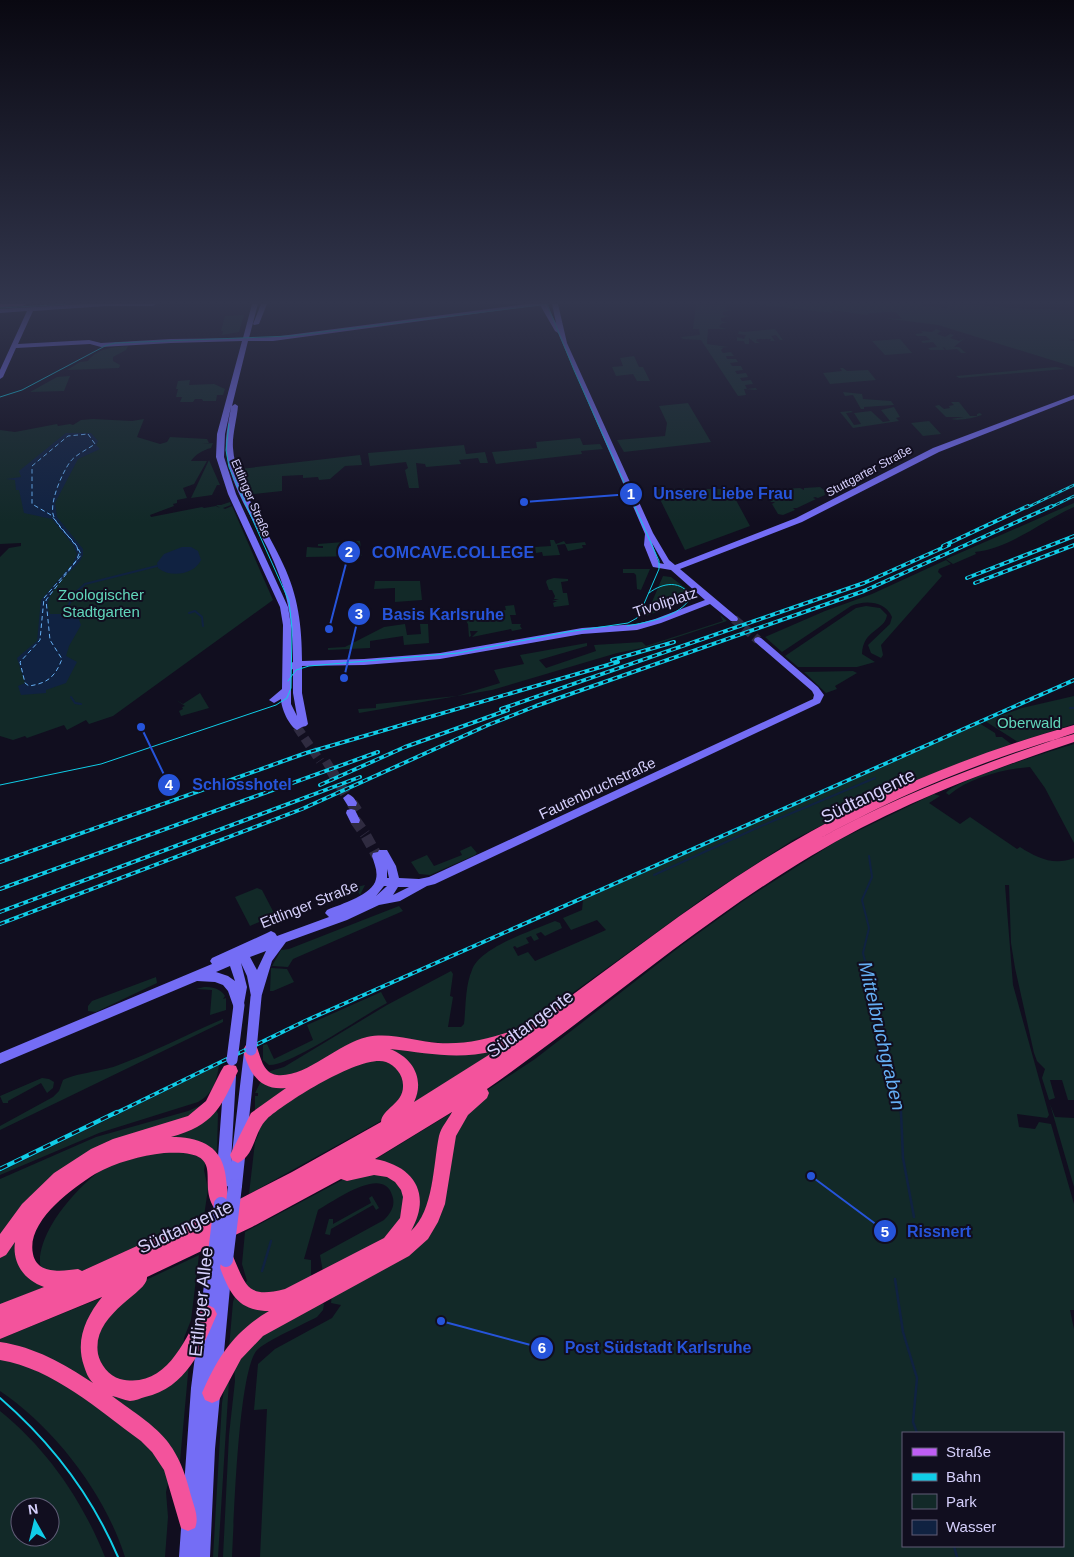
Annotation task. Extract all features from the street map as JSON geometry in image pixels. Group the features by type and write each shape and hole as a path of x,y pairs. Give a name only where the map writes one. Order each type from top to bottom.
{"highway":[{"name":"Südtangente","path":"0,1313 92,1276 193,1231 372,1137 469,1077 732,887 824,830 889,797 945,773 1074,729"},
{"name":"Südtangente","path":"0,1330 168,1259 222,1234 321,1182 406,1132 501,1071 724,906 808,851 879,813 931,789 979,770 1074,738"},
{"path":"251,1050 255,1066 261,1074 271,1080 284,1082 309,1072 345,1051 366,1044 393,1043 464,1051 496,1045 538,1028"},
{"path":"238,1155 245,1146 254,1121 267,1110 348,1061 366,1054 379,1053 394,1057 400,1062 409,1073 411,1085 405,1104 372,1137"},
{"path":"0,1249 29,1207 63,1174 87,1159 119,1144 181,1126 201,1116 216,1101 231,1065"},
{"path":"220,1265 246,1297 261,1302 278,1300 321,1286 403,1250 422,1233 430,1222 436,1204 448,1134 462,1110 485,1090 501,1071"},
{"path":"92,1276 61,1279 46,1278 35,1274 29,1268 23,1254 26,1230 35,1216 50,1199 88,1170 132,1150 153,1146 184,1145 201,1149 212,1159 224,1194"},
{"path":"212,1393 234,1352 246,1339 267,1321 397,1238 408,1222 412,1204 410,1192 402,1179 392,1171 381,1167 361,1168 321,1182"},
{"path":"168,1259 153,1271 121,1290 98,1314 91,1330 88,1346 89,1360 94,1372 103,1382 114,1388 125,1390 139,1390 162,1382 186,1360 208,1314"},
{"path":"0,1350 31,1357 148,1434 161,1446 177,1476 181,1501 188,1521"}],"main road":[{"name":"Ettlinger Straße","path":"229,421 229,447 232,465 282,572 292,599 295,615 296,678 300,726 287,709 285,691 285,611 222,468 220,450 229,421 236,399 241,377"},
{"path":"579,377 649,534 666,561 674,571 734,619"},
{"name":"Stuttgarter Straße","path":"674,571 799,520 941,448 1074,396"},
{"path":"649,534 648,544 656,565 674,571"},
{"path":"270,574 282,572"},
{"name":"Tivoliplatz","path":"596,629 636,622 709,598"},
{"name":"Tivoliplatz","path":"596,629 627,628 650,624 709,598"},
{"path":"296,678 303,671 314,667 459,654 596,629"},
{"name":"Fautenbruchstraße","path":"382,882 423,883 438,878 816,702 819,697 815,689 758,640"},
{"path":"286,671 296,664 364,662"},
{"path":"274,700 285,691"},
{"path":"382,882 380,854 394,872 394,883"},
{"name":"Ettlinger Straße","path":"237,954 363,900 373,893 382,882"},
{"name":"Ettlinger Straße","path":"237,954 287,937 376,901 389,892 394,883"},
{"path":"376,901 385,902 397,898 423,883"},
{"path":"257,995 267,958 272,949 287,937"},
{"path":"0,1059 164,989 195,978 237,954"},
{"path":"164,989 181,978 237,954"},
{"path":"237,954 250,968 257,995"},
{"name":"Ettlinger Allee","path":"202,1557 231,1065 241,983 237,954"},
{"path":"195,978 212,976 229,982 233,987 239,1005"},
{"name":"Ettlinger Allee","path":"187,1557 188,1521 208,1314 220,1265 224,1194 238,1155 257,995"}],"green space":[{"path":"57,377 70,377 64,391 30,392"},
{"path":"635,377 648,377 650,381 637,381"},
{"path":"725,377 748,377 740,378 742,381 751,380 753,384 745,385 747,389 756,388 757,390 744,389 746,395 738,396"},
{"path":"825,377 873,377 876,380 830,384"},
{"path":"190,380 189,385 214,384 225,389 223,395 217,395 216,401 195,399 193,402 180,402 182,397 176,397 178,381"},
{"path":"843,392 862,394 863,399 891,401 894,405 864,407 864,409 861,409 853,395 845,396"},
{"path":"951,402 959,402 970,416 977,416 980,413 982,415 966,419 951,419 964,417 946,417 935,406 939,405 944,409 950,408 949,406 954,405"},
{"path":"688,403 711,442 624,452 617,440 665,436 667,423 659,406"},
{"path":"894,407 900,417 896,418 899,421 853,428 840,412 853,412 846,413 854,425 861,424 854,413 871,411 883,422 890,421 881,410"},
{"name":"Zoologischer Stadtgarten","path":"144,419 137,437 160,444 167,442 170,437 207,439 209,443 202,444 213,443 211,448 195,456 191,461 207,461 194,484 183,488 187,498 177,500 177,503 173,504 174,506 150,515 151,517 202,507 216,506 220,508 216,505 230,502 231,505 223,508 232,506 273,600 113,716 89,724 86,720 67,730 64,725 27,738 25,736 13,740 0,736 0,557 9,548 21,546 21,543 0,544 0,430 15,432 57,424 58,426 73,425 81,420 132,421"},
{"path":"929,421 941,434 923,436 911,423"},
{"path":"580,438 583,445 600,444 603,449 581,451 582,454 496,464 492,452 537,448 536,442"},
{"path":"464,445 466,454 485,452 488,463 480,463 478,458 459,460 461,464 426,467 425,464 416,463 419,488 409,488 405,470 408,468 406,462 370,466 368,453"},
{"path":"360,455 362,465 345,466 330,479 319,480 318,477 303,478 303,475 282,476 282,491 253,494 240,469"},
{"path":"209,460 220,485 217,485 212,495 191,498"},
{"path":"820,487 824,490 825,495 818,498 815,497 813,498 816,499 793,508 795,510 783,515 778,514 772,504 775,502 771,502 764,490 800,488 804,490 804,488"},
{"path":"658,489 730,489 750,526 685,550 656,491"},
{"path":"1074,503 1074,507 1000,546 975,552 976,554 953,564 946,559"},
{"path":"550,540 554,540 556,544 564,541 566,544 585,542 586,545 582,545 583,548 568,551 565,544 557,545 560,555 543,556 542,552 536,553 535,547 551,546"},
{"path":"360,541 362,556 306,557 307,547 323,548 323,546 318,546 318,544"},
{"path":"946,560 951,564 939,569 938,572 942,576 881,645 883,655 881,658 871,653 868,645 890,624 892,617 885,608 874,603 862,603 851,606 782,652 765,637 825,611 872,594"},
{"path":"623,569 650,569 641,590 637,589 636,575 634,573 623,573"},
{"path":"663,576 671,577 697,597 646,616"},
{"path":"554,578 568,579 568,581 561,582 563,593 567,593 569,605 554,607 553,603 557,601 552,601 559,599 554,599 555,596 552,590 549,590 546,582"},
{"path":"375,581 420,581 422,600 395,602 395,588 374,589"},
{"path":"514,605 516,615 510,615 512,624 521,624 522,629 512,631 511,629 472,637 478,631 470,631 471,636 469,637 468,624 464,618 499,615 498,611 506,610 505,606"},
{"path":"866,606 880,608 887,615 882,624 870,635 863,646 862,654 875,662 857,667 798,667 785,656 856,608"},
{"path":"720,615 727,621 647,647 617,653 492,690 359,713 358,709 376,708 376,704 457,696 500,683 494,670 524,664 520,655 587,643 587,646 539,660 546,668 596,651 594,645 642,642 646,646 723,621"},
{"path":"405,624 407,635 421,634 420,624 428,624 429,643 404,645 403,636 370,641 370,648 328,650 328,648 345,647 384,627"},
{"path":"853,671 857,673 835,686 837,689 826,693 804,672"},
{"path":"200,693 209,708 181,716 179,711 185,706 176,700 183,704"},
{"name":"Oberwald","path":"1074,696 1074,724 1018,742 985,721 1022,708"},
{"path":"979,723 995,733 996,737 1002,737 1011,744 893,789 793,840 708,895 520,1031 473,1046 400,1039 279,1079 267,1072 284,1067 387,1005 451,971 453,974 450,996 453,997 448,1027 461,1027 464,1024 467,990 472,970 485,954 496,947 555,921 560,923 562,928 545,936 541,932 536,934 539,939 534,941 531,936 526,938 529,943 517,948 513,947 518,956 528,952 535,961 606,930 597,920 571,930 563,918 582,910 583,900"},
{"name":"Oberwald","path":"1074,744 1074,843 1045,788 1030,767 987,775 966,784 949,795 946,793 966,781"},
{"path":"934,794 940,796 929,803 960,824 970,817 1017,849 1020,847 1046,860 1060,861 1074,858 1074,1100 1068,1100 1062,1080 1050,1080 1055,1098 1049,1100 1042,1078 1045,1069 1037,1061 1034,1053 1015,968 1011,943 1009,885 1005,885 1013,985 1049,1115 1047,1118 1017,1114 1019,1127 1035,1129 1039,1122 1051,1124 1074,1204 1074,1310 1070,1310 1074,1329 1074,1557 260,1557 267,1409 254,1410 258,1364 275,1349 332,1318 341,1305 331,1303 332,1295 417,1245 452,1136 483,1093 535,1059 682,945 746,899 837,841"},
{"path":"471,846 477,853 475,855 430,875 419,874 411,862 427,855 434,866 462,855 460,851"},
{"path":"365,885 360,895 358,892 323,905 322,903 344,890"},
{"path":"257,888 262,890 275,915 250,926 235,897"},
{"path":"399,906 403,911 293,959 288,967 272,966 281,950 289,949"},
{"path":"271,968 287,969 294,982 270,991"},
{"path":"156,977 157,983 96,1012 88,1011 88,1006 92,1001"},
{"path":"210,987 223,993 225,996 223,999 226,998 226,1010 210,1015 212,990 196,989"},
{"path":"381,992 387,1003 327,1039 293,1058 279,1063 269,1065 263,1060 263,1045 267,1044 274,1059 313,1040 307,1025"},
{"path":"223,1019 223,1022 0,1130 0,1126 53,1097 59,1091 63,1080 129,1061"},
{"path":"368,1046 496,1051 412,1105 415,1083 380,1050 255,1115 255,1096 258,1096 258,1093 255,1093 261,1081 268,1083"},
{"path":"364,1058 395,1063 407,1085 390,1116 249,1194 255,1142 259,1133 259,1121 326,1078"},
{"path":"219,1065 213,1087 207,1096 198,1102 99,1133 0,1175 0,1172"},
{"path":"42,1078 54,1082 53,1088 47,1093 41,1083 8,1101 8,1103 3,1103 0,1096"},
{"path":"204,1104 198,1114 158,1130 0,1239 0,1179 96,1137 188,1111"},
{"path":"1050,1104 1055,1117 1074,1118 1074,1187"},
{"path":"215,1107 218,1114 217,1150 215,1155 203,1145 173,1139 141,1146 109,1164 80,1188 57,1216 43,1243 41,1267 52,1284 0,1305 1,1253 26,1217 50,1190 64,1178 95,1159 130,1144 186,1127 196,1122"},
{"path":"453,1112 438,1156 423,1225 375,1257 415,1196 371,1162"},
{"path":"176,1148 209,1161 205,1164 204,1170 208,1189 204,1216 84,1270 65,1275 36,1268 28,1241 41,1215 96,1168"},
{"path":"380,1171 405,1189 398,1230 323,1272 320,1255 384,1220 392,1209 393,1199 387,1187 379,1183 358,1188 318,1210 304,1259 311,1260 311,1278 269,1297 243,1287 247,1281 242,1264 245,1232 346,1178"},
{"path":"372,1196 379,1208 376,1210 373,1205 331,1229 330,1235 325,1234 329,1219 333,1219 333,1224 371,1203 369,1198"},
{"path":"199,1255 191,1320 184,1338 183,1350 155,1381 110,1382 92,1346 94,1331 131,1287"},
{"path":"106,1296 83,1340 115,1395 189,1363 180,1461 178,1464 165,1444 0,1346 0,1339"},
{"path":"235,1296 283,1303 229,1348 233,1302"},
{"path":"320,1301 324,1304 323,1310 317,1317 262,1346 257,1350 251,1364 245,1387 241,1416 232,1557 223,1557 229,1435 235,1381 234,1364 241,1349"},
{"path":"0,1355 65,1383 155,1448 169,1479 166,1492 168,1517 165,1557 125,1557 105,1510 76,1464 40,1424 0,1391"},
{"path":"229,1381 218,1557 213,1557 222,1403 225,1383"},
{"path":"0,1411 33,1442 62,1477 86,1516 105,1557 0,1557"}],"water":[{"path":"66,433 91,433 98,441 96,445 100,449 78,459 55,503 57,517 83,549 80,561 52,593 48,607 50,614 71,614 78,617 81,625 69,646 66,656 77,662 66,683 46,690 46,693 21,695 18,686 25,683 17,658 37,641 41,600 73,563 77,554 73,545 52,519 24,513 19,490 16,490 15,480 6,479 21,477 19,471"},
{"path":"182,547 191,547 198,551 201,560 198,565 187,572 175,574 158,568 157,563 164,554"}],"waterway":[{"path":"65,613 74,594 85,584 157,566"},
{"path":"189,613 195,611 202,617 203,626"},
{"path":"71,697 75,703 81,704"},
{"path":"654,875 761,826 875,778"},
{"name":"Mittelbruchgraben","path":"869,856 872,877 862,900 869,928 863,953 885,1038 901,1114"},
{"name":"Mittelbruchgraben","path":"901,1112 903,1158 914,1217"},
{"path":"262,1271 271,1241"},
{"name":"Mittelbruchgraben","path":"895,1279 903,1332 917,1378 913,1422 917,1432"},
{"name":"Mittelbruchgraben","path":"954,1547 957,1557"}],"ferry route":[{"path":"88,434 95,444 72,459 63,474 54,497 53,512 58,523 51,515 32,504 32,466 68,436 88,434"},
{"path":"58,523 64,531"},
{"path":"58,523 64,531"},
{"path":"64,531 68,536"},
{"path":"64,531 68,536"},
{"path":"68,536 76,544 81,555 46,600 50,640 62,659 57,670 50,678 29,686 25,683 20,662 40,640 44,598 76,561 79,554 77,547 68,536"}],"tunnel":[{"path":"734,619 758,640"},
{"path":"297,727 320,761"},
{"path":"326,761 332,771"},
{"path":"331,770 348,798"},
{"path":"352,803 357,811"},
{"path":"355,820 365,834"},
{"path":"366,836 377,856"}],"tram line":[{"path":"0,397 22,390 47,377"},
{"path":"291,677 296,670 309,666 458,653 567,632 628,623 637,618 659,569 659,561 577,377"},
{"path":"229,424 226,450 229,467 289,601 292,628 291,677"},
{"path":"627,626 663,618 686,604 691,597 683,588 672,584 654,589 649,593"},
{"path":"0,785 101,764 276,705 287,698 291,688 291,677"},
{"path":"288,681 291,677"},
{"path":"0,1398 37,1433 83,1491 118,1557"}],"railway":[{"path":"1026,508 1074,485"},
{"path":"1049,508 1074,496"},
{"path":"943,546 1028,506"},
{"path":"0,924 302,809 488,725 536,706 864,591 1052,506"},
{"path":"967,578 1074,536"},
{"path":"501,709 864,583 949,545"},
{"path":"975,583 1074,545"},
{"path":"612,660 674,642"},
{"path":"0,862 306,753 618,662"},
{"path":"114,1114 305,1021 1074,680"},
{"path":"320,785 405,747 508,710"},
{"path":"0,889 378,752"},
{"path":"0,912 360,777"},
{"path":"0,1169 117,1112"}],"place":[{"name":"Unsere Liebe Frau","path":"524,502"},
{"name":"COMCAVE.COLLEGE","path":"329,629"},
{"name":"Basis Karlsruhe","path":"344,678"},
{"name":"Schlosshotel","path":"141,727"},
{"name":"Rissnert","path":"811,1176"},
{"name":"Post Südstadt Karlsruhe","path":"441,1321"}]}
